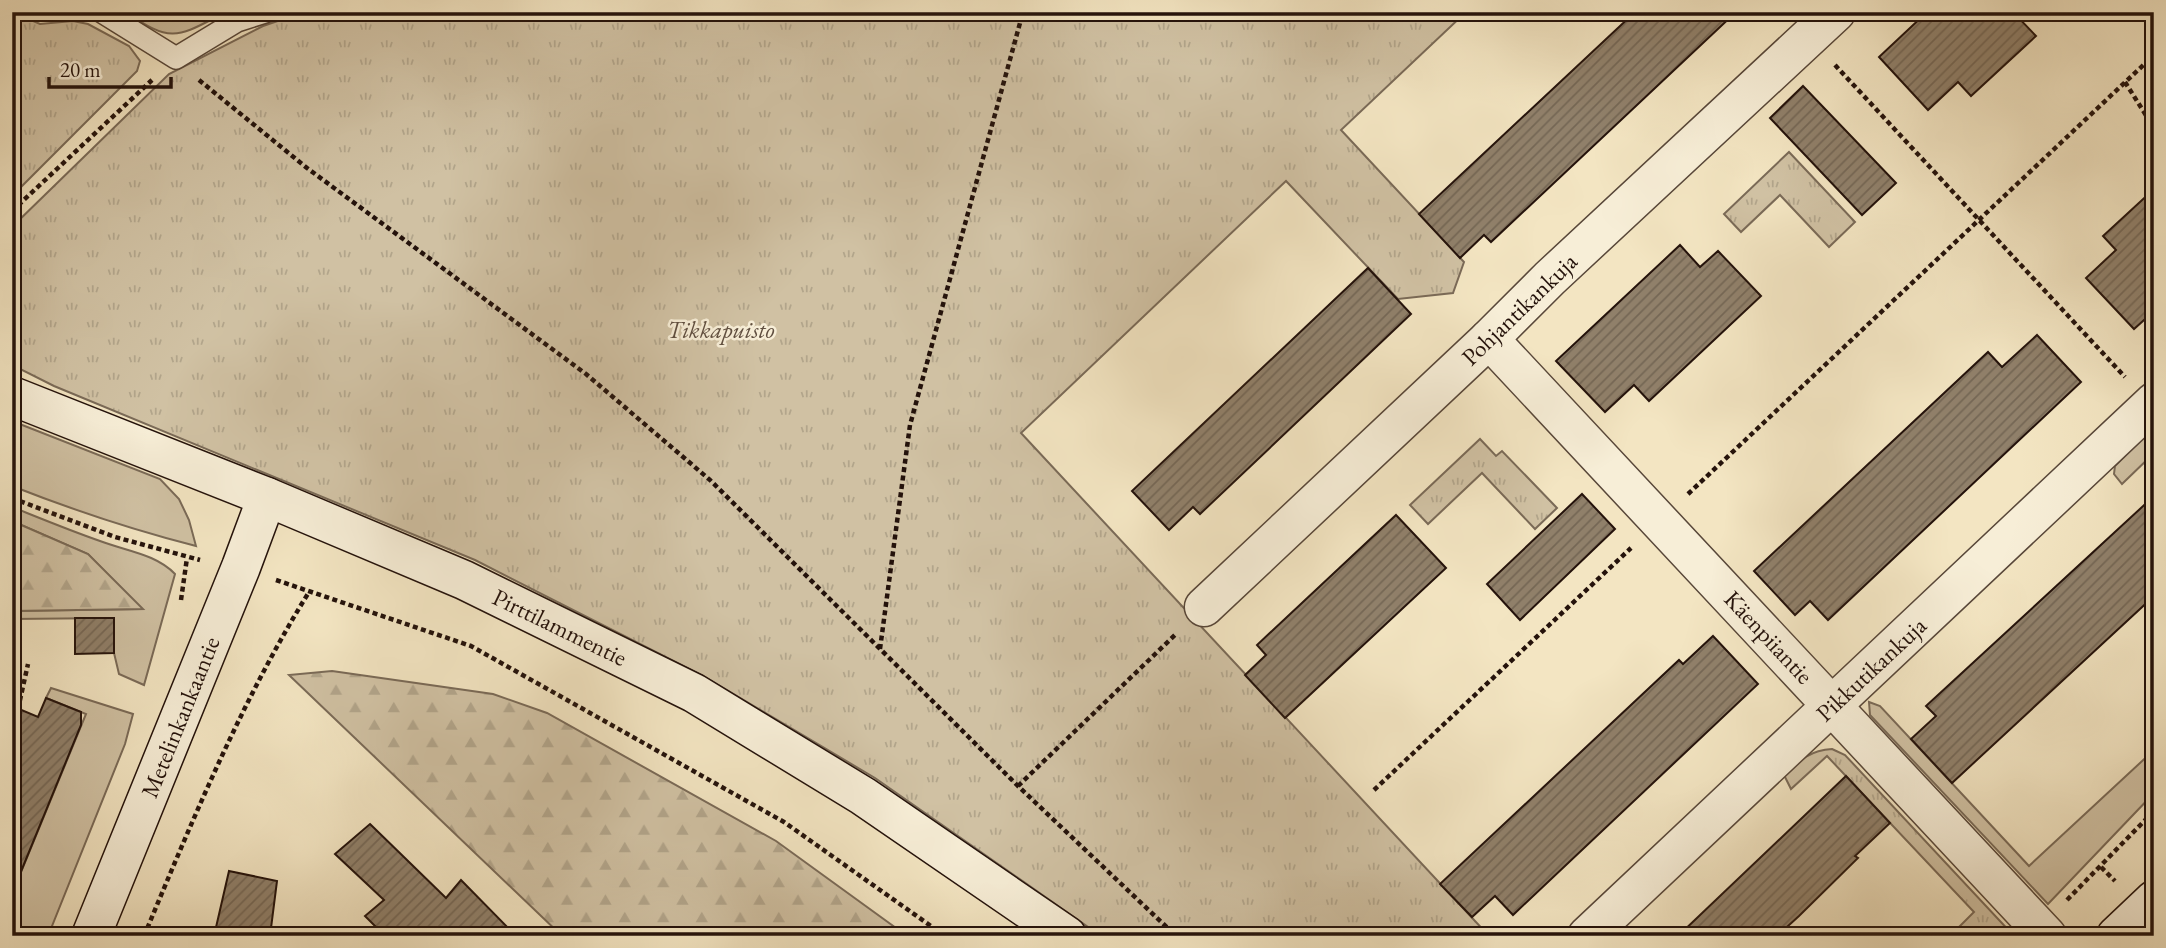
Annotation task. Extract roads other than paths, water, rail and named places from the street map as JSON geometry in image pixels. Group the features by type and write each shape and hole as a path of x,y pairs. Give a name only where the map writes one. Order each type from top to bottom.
{"street":[{"name":"Pohjantikankuja","path":"1204,607 1489,339 1550,278 1823,25"},
{"name":"Käenpiiantie","path":"1489,339 2043,932"},
{"name":"Pirttilammentie","path":"12,396 267,497 464,580 694,693 863,796 1067,936"},
{"name":"Pikkutikankuja","path":"1587,936 2152,404"},
{"name":"Metelinkankaantie","path":"91,936 267,497"},
{"path":"2116,936 2154,900"}],"lane":[{"path":"102,12 176,58 237,21 265,12"}],"park label":[{"name":"Tikkapuisto","path":"721,329"}]}
